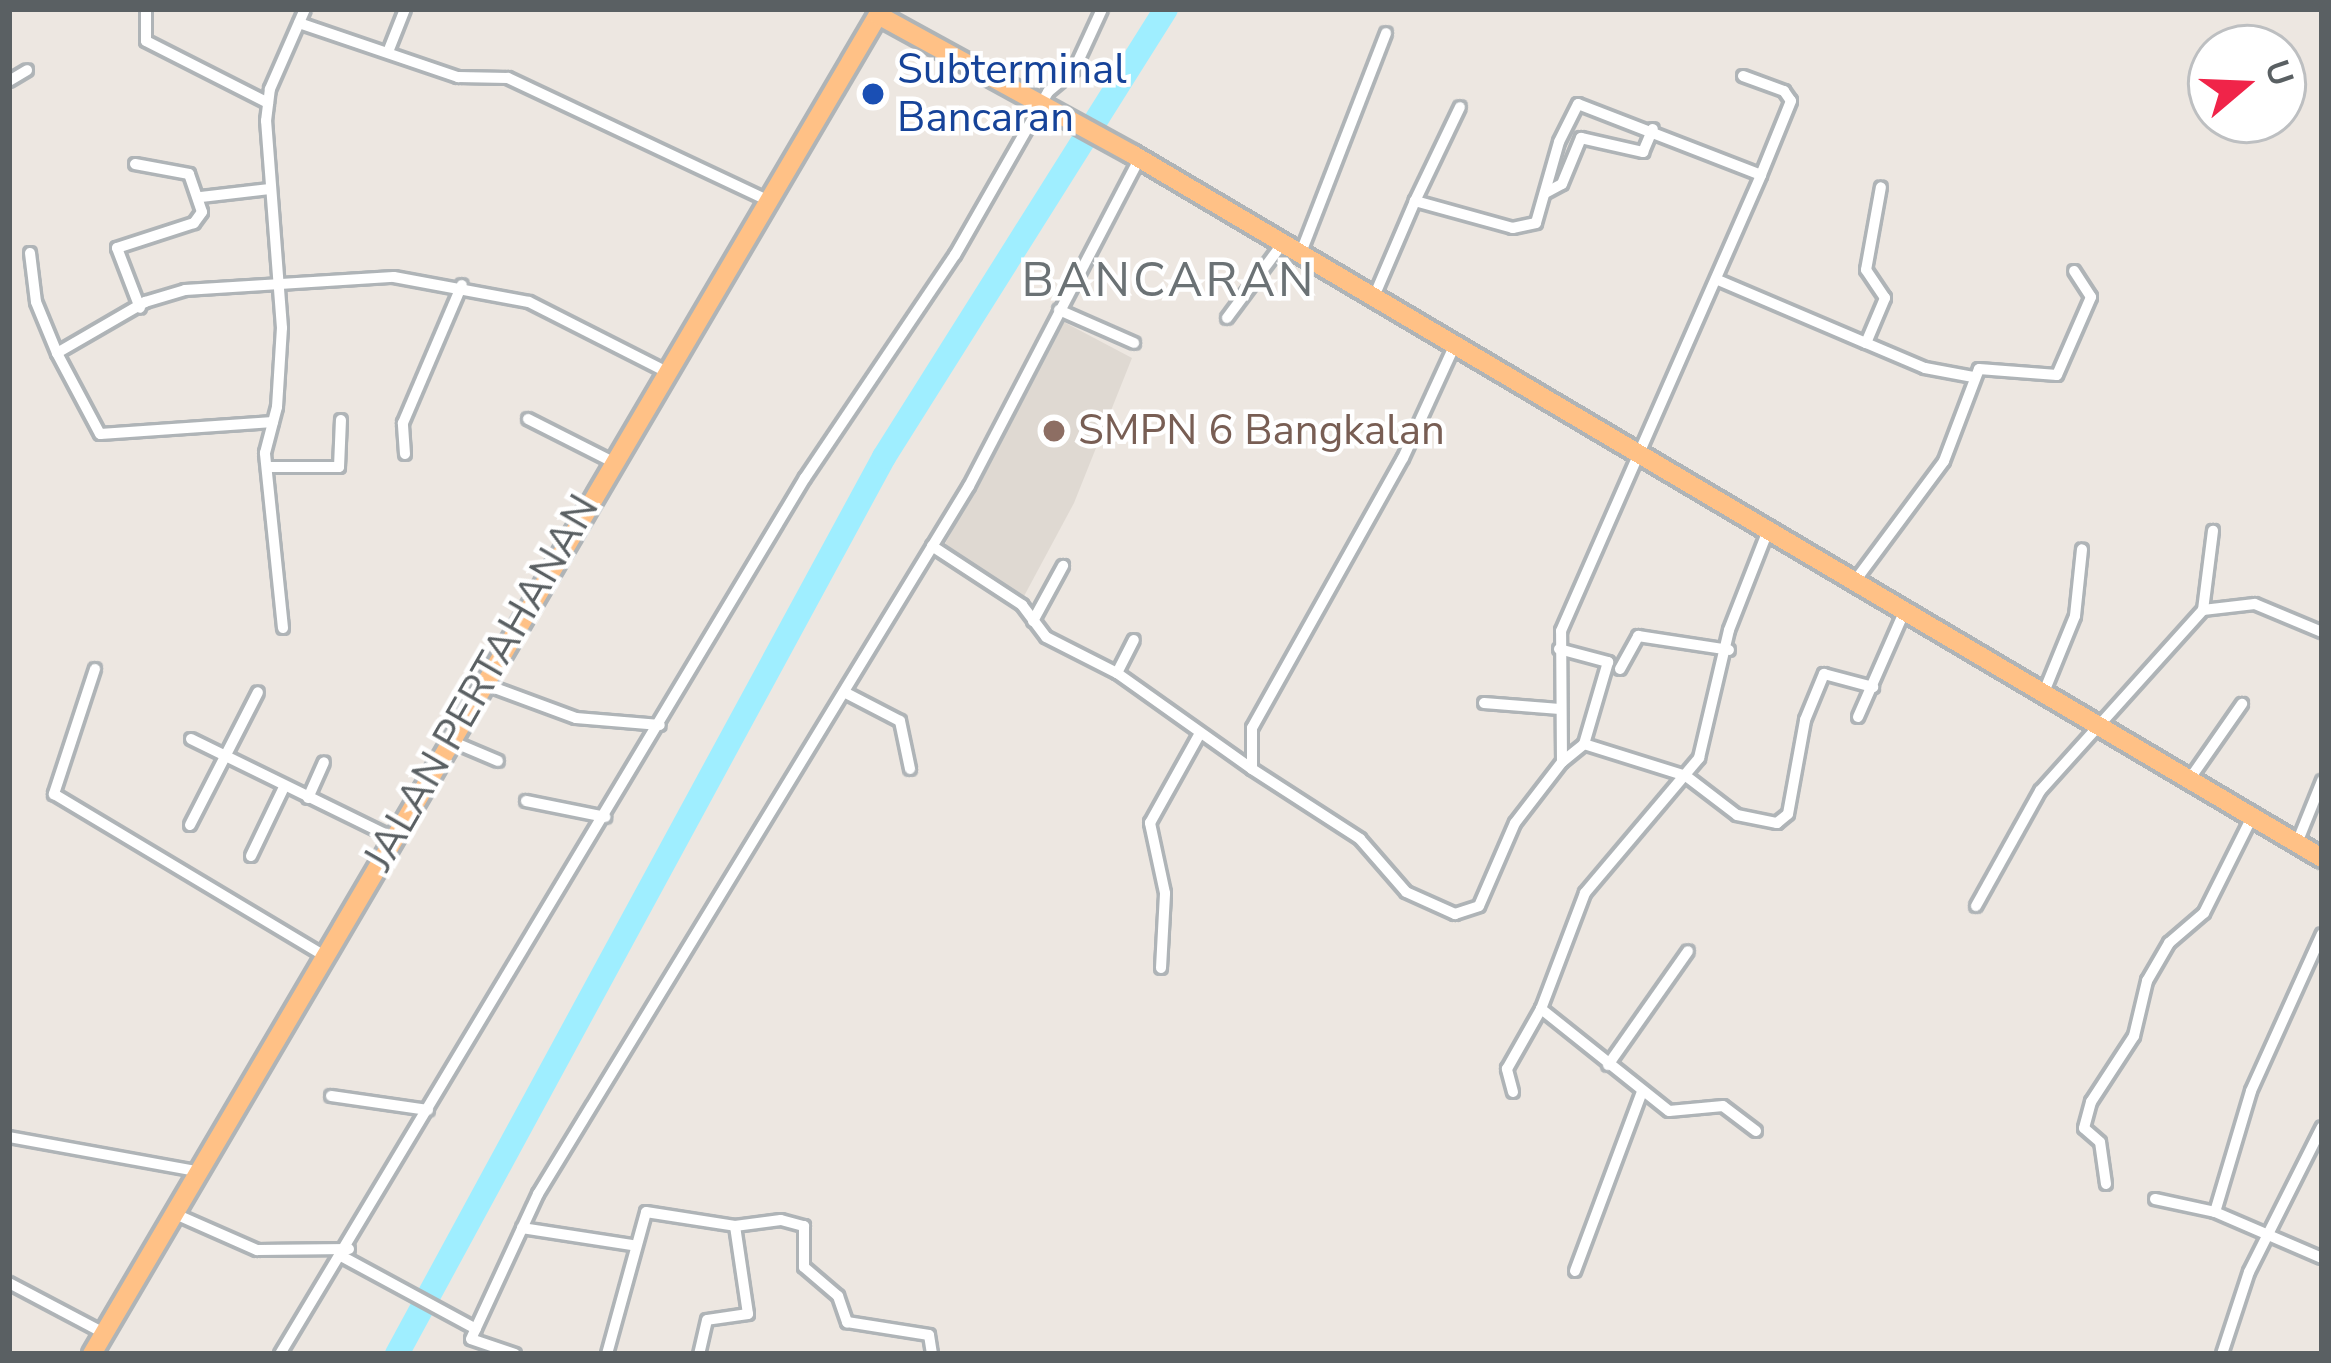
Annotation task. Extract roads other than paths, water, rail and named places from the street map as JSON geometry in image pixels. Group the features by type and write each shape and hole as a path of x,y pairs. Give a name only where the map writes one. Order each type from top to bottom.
{"highway":[{"path":"880,12 1135,157 1372,302 2322,858"},
{"name":"JALAN PERTAHANAN","path":"102,1345 196,1171 611,460 880,12"}],"street":[{"path":"146,9 146,41 268,103"},
{"path":"283,628 268,467 281,279 269,189 268,103 305,9"},
{"path":"388,52 405,9"},
{"path":"280,1354 346,1253 805,478 1070,76 1102,9"},
{"path":"299,23 469,79 508,78 770,201"},
{"path":"1298,258 1386,33"},
{"path":"9,81 27,70"},
{"path":"1562,762 1559,649 1596,542 1640,457 1791,101 1784,91 1743,76"},
{"path":"1415,201 1522,229 1536,223 1578,104 1653,129 1761,175"},
{"path":"1372,302 1460,107"},
{"path":"1544,193 1562,184 1582,138 1638,152 1653,129"},
{"path":"511,1354 468,1348 522,1228 932,546 1135,157"},
{"path":"135,164 187,173 201,196 194,223 117,248 140,308"},
{"path":"1866,343 1885,298 1866,269 1881,187"},
{"path":"201,196 269,189"},
{"path":"1227,318 1280,247"},
{"path":"30,253 36,302 100,434 273,422"},
{"path":"1855,581 1944,461 1973,377 1984,365 2056,377 2091,297 2074,271"},
{"path":"57,353 140,308 202,286 281,279 462,285 569,316 665,371"},
{"path":"1718,280 1925,368 1973,377"},
{"path":"405,454 403,423 462,285"},
{"path":"1059,310 1134,343"},
{"path":"1252,769 1252,728 1403,458 1453,349"},
{"path":"527,419 611,460"},
{"path":"268,467 339,466 340,420"},
{"path":"1976,906 2021,816 2096,725 2162,663 2203,610 2213,531"},
{"path":"1514,1092 1507,1069 1541,1009 1585,893 1647,812 1686,776 1704,745 1767,533"},
{"path":"932,546 1022,605 1046,637 1117,673 1199,735 1360,839 1406,892 1463,914 1479,906 1515,823 1562,762 1584,744 1608,662 1559,649"},
{"path":"2044,692 2075,616 2082,549"},
{"path":"1033,621 1063,566"},
{"path":"2203,610 2255,604 2322,632"},
{"path":"1858,717 1904,612"},
{"path":"1620,669 1638,636 1729,650"},
{"path":"1117,673 1134,640"},
{"path":"94,669 53,794 323,955"},
{"path":"1584,744 1686,776 1737,815 1784,820 1805,720 1824,674 1873,687"},
{"path":"481,683 576,718 660,725"},
{"path":"190,825 258,692"},
{"path":"844,692 900,721 910,769"},
{"path":"1484,703 1560,709"},
{"path":"2189,780 2242,704"},
{"path":"1161,968 1165,893 1150,823 1199,735"},
{"path":"191,739 393,838"},
{"path":"451,741 498,761"},
{"path":"308,798 324,762"},
{"path":"2297,843 2322,781"},
{"path":"250,856 284,788"},
{"path":"526,801 605,817"},
{"path":"2106,1184 2100,1142 2084,1128 2091,1102 2134,1036 2147,981 2170,944 2211,903 2252,817"},
{"path":"2215,1212 2251,1091 2322,934"},
{"path":"1608,1065 1688,951"},
{"path":"1541,1009 1672,1112 1723,1106 1756,1131"},
{"path":"1576,1271 1642,1092"},
{"path":"332,1096 428,1109"},
{"path":"2222,1354 2267,1235 2322,1127"},
{"path":"10,1141 196,1171"},
{"path":"2155,1199 2215,1212 2322,1258"},
{"path":"607,1354 632,1245 646,1212 735,1226 798,1222 807,1232 804,1267 838,1296 847,1322 928,1335 932,1354"},
{"path":"173,1214 256,1250 346,1253 404,1292 476,1329"},
{"path":"699,1354 707,1320 748,1314 735,1226"},
{"path":"522,1228 632,1245"},
{"path":"9,1283 102,1345"}],"waterway":[{"path":"397,1354 884,457 1166,9"}],"place":[{"name":"Subterminal Bancaran","path":"873,94"},
{"name":"SMPN 6 Bangkalan","path":"1054,431"}],"district":[{"name":"BANCARAN","path":"1169,281"}]}
